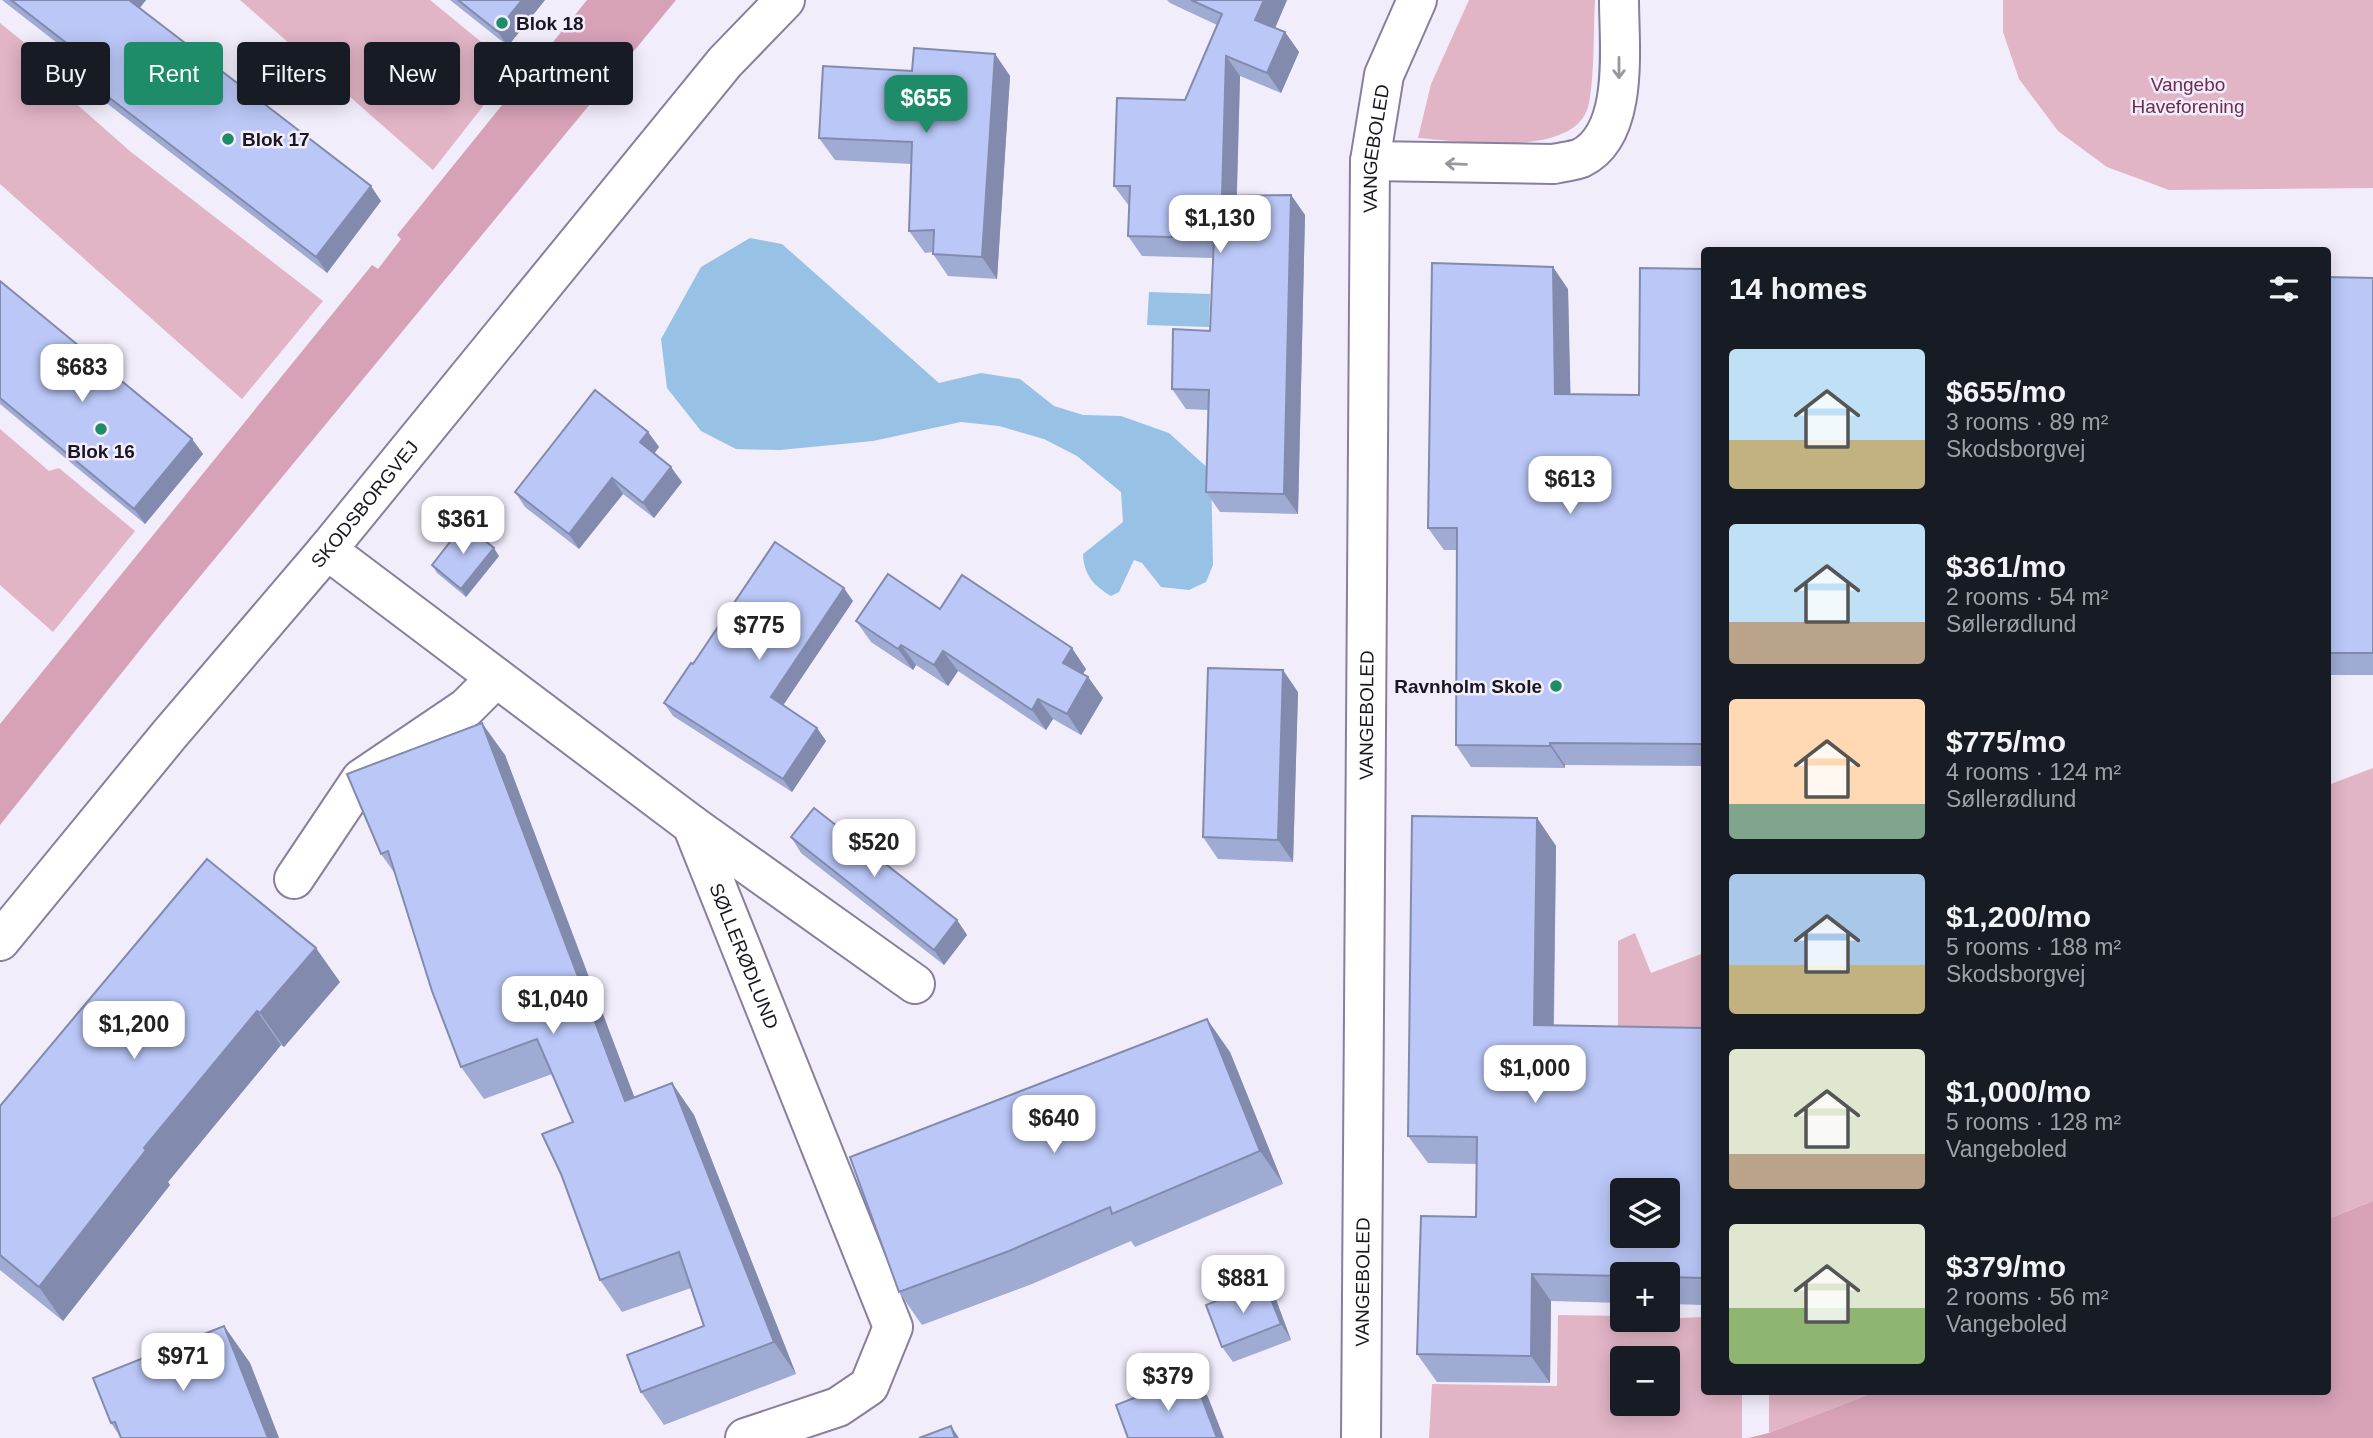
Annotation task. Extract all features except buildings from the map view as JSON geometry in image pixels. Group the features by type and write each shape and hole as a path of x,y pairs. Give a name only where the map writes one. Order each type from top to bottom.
{"street":[{"name":"SKODSBORGVEJ","path":"725,62 731,29 749,0"},
{"name":"SKODSBORGVEJ","path":"0,942 169,734 327,550 725,62 785,0"},
{"name":"VANGEBOLED","path":"1361,1438 1370,161 1384,75 1417,0"},
{"path":"1370,161 1554,164 1581,157 1602,138 1615,113 1619,88 1619,0"},
{"path":"327,550 692,825 915,984"},
{"path":"294,879 361,779 466,708 496,678"},
{"name":"SØLLERØDLUND","path":"692,825 893,1327 869,1386 838,1407 746,1438"}],"green space":[{"path":"240,0 430,0 481,42 474,42 474,105 484,105 433,170 350,97 350,42 288,42"},
{"path":"1469,0 1595,0 1591,90 1581,121 1564,133 1542,140 1516,143 1418,138 1431,84"},
{"name":"Vangebo Haveforening","path":"2003,0 2373,0 2373,188 2169,190 2107,167 2058,131 2019,79 2003,32"},
{"path":"0,23 24,42 21,42 21,105 78,105 131,152 323,301 242,399 0,184"},
{"path":"0,429 49,471 59,468 135,531 53,632 0,585"},
{"path":"2373,768 2373,1201 2331,1218 2331,784"},
{"path":"1635,933 1651,973 1701,954 1701,1042 1618,1040 1618,941"},
{"path":"1558,1315 1610,1316 1610,1332 1680,1332 1680,1318 1701,1317 1701,1395 1742,1395 1742,1438 1429,1438 1432,1384 1557,1386"},
{"path":"1769,1395 1868,1395 1769,1433"}],"shaded area":[{"path":"587,0 676,0 633,52 633,42 553,42"},
{"path":"502,105 589,105 160,625 0,825 0,724 372,265 378,269 401,239 397,235"},
{"path":"2373,1201 2373,1438 1748,1438 1769,1433 1868,1395 2331,1395 2331,1218"}],"water":[{"path":"750,238 782,244 939,383 981,373 1020,379 1054,406 1083,415 1121,416 1169,433 1211,471 1213,565 1206,582 1189,590 1161,587 1142,563 1134,560 1119,592 1111,596 1099,588 1088,574 1083,554 1123,522 1121,492 1077,456 1044,439 999,426 961,422 873,441 780,450 736,449 701,431 667,388 661,339 701,267"},
{"path":"1149,292 1210,294 1209,327 1147,325"}],"place":[{"name":"Blok 18","path":"502,23"},
{"name":"Blok 17","path":"228,139"},
{"name":"Blok 16","path":"101,429"},
{"name":"Ravnholm Skole","path":"1556,686"}]}
